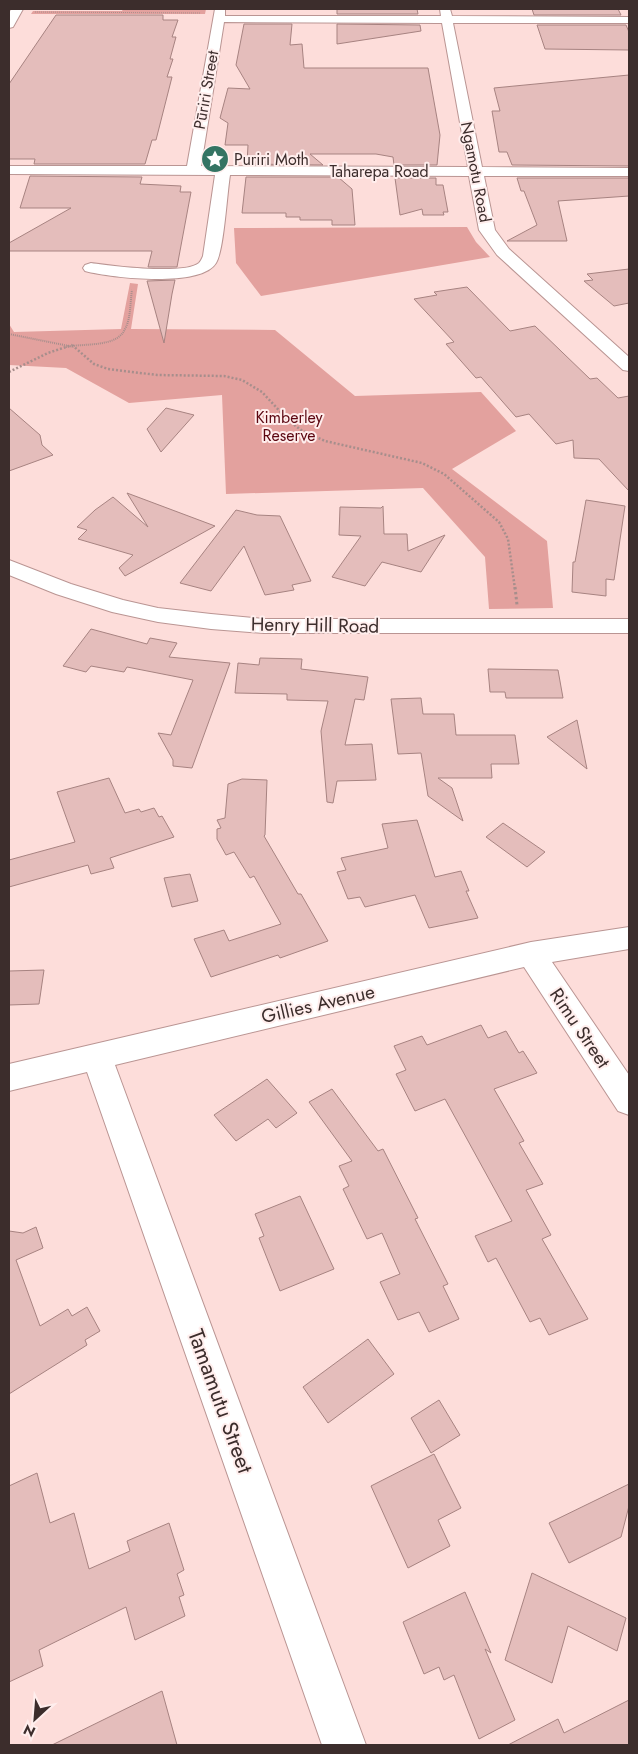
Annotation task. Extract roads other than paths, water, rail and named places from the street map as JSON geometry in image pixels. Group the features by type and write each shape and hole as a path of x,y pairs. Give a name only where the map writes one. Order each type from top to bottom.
{"street":[{"path":"9,25 16,10"},
{"path":"219,14 446,14 629,20"},
{"name":"Pūriri Street","path":"193,171 219,14"},
{"name":"Ngamotu Road","path":"446,14 487,230 503,252 629,366"},
{"name":"Taharepa Road","path":"9,170 629,172"},
{"path":"91,268 135,272 191,271 202,268 212,256 223,171"},
{"name":"Henry Hill Road","path":"9,567 65,590 110,604 158,615 210,621 264,626 629,626"},
{"name":"Gillies Avenue","path":"9,1077 531,954 629,938"},
{"name":"Rimu Street","path":"531,954 629,1102"},
{"name":"Tamamutu Street","path":"97,1057 344,1745"}],"place":[{"name":"Puriri Moth","path":"215,159"}],"park label":[{"name":"Kimberley Reserve","path":"289,426"}]}
